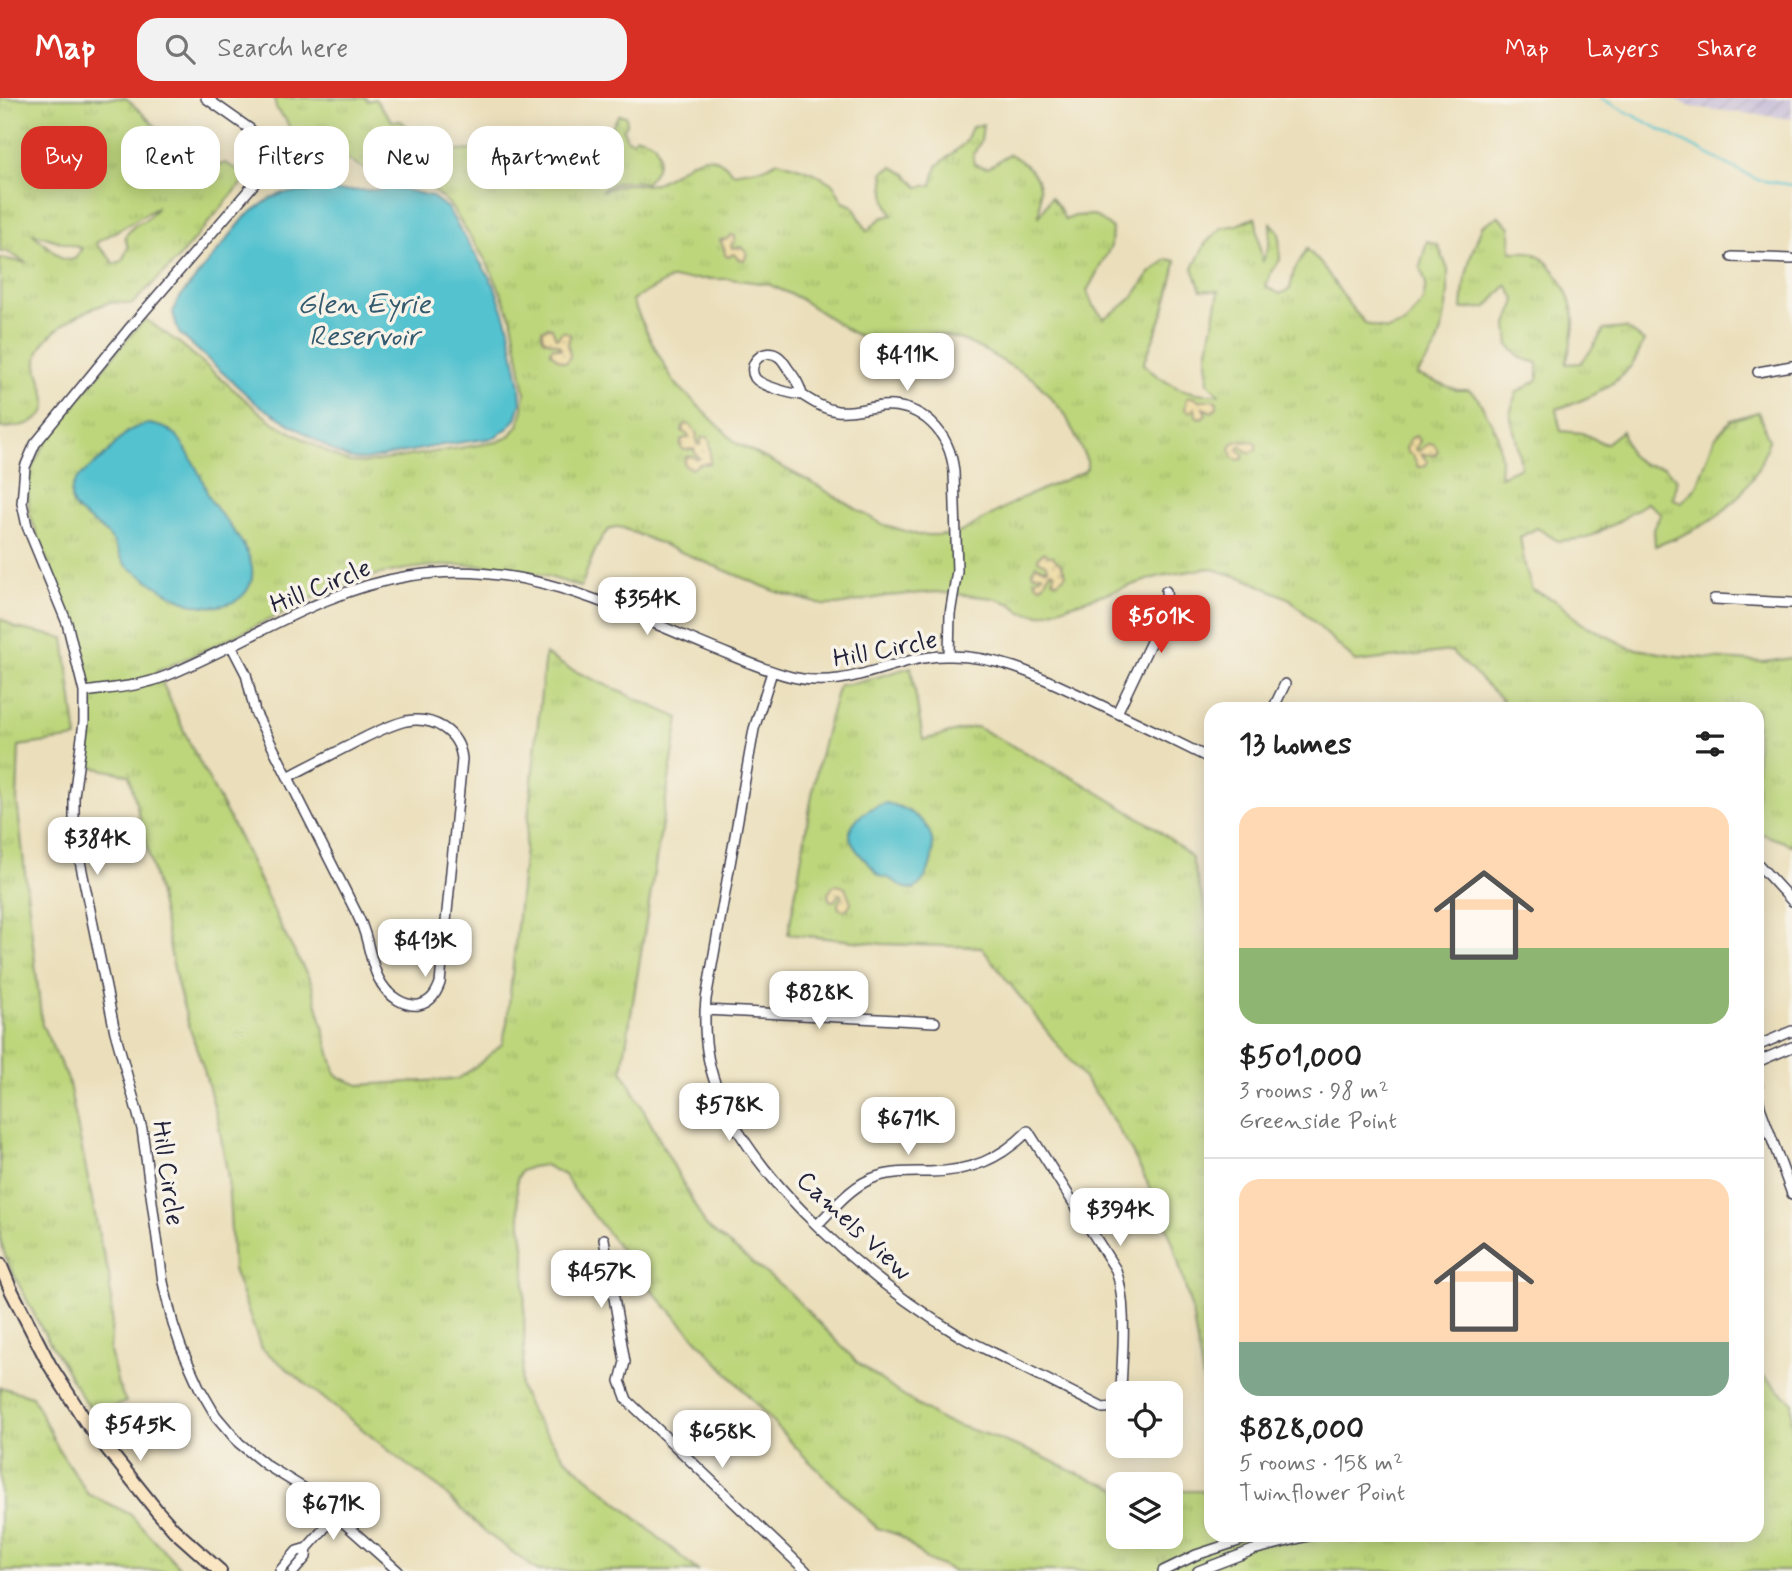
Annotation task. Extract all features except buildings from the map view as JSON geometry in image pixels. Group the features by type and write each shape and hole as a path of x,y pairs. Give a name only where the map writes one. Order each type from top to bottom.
{"main road":[{"path":"0,1264 49,1364 86,1422 174,1530 220,1571"}],"street":[{"name":"Hill Circle","path":"206,98 250,129 272,149 274,164 128,330 35,444 25,467 22,492 24,514 67,623 83,692 84,722 74,796 74,832 115,1032 142,1129 163,1282 181,1348 199,1387 228,1431 253,1455 295,1481 398,1571"},
{"path":"1732,257 1792,259"},
{"path":"802,395 800,386 780,357 767,354 756,359 753,371 755,378 761,383 802,395 839,411 891,406 916,412 934,424 946,442 953,460 957,571 950,614 949,655"},
{"path":"1758,372 1792,366"},
{"name":"Hill Circle","path":"83,692 132,686 166,676 324,601 364,586 432,573 477,572 535,580 575,591 772,672 812,680 845,679 929,656 987,659 1019,668 1204,756"},
{"path":"1117,713 1167,608 1166,591"},
{"path":"1714,599 1792,603"},
{"path":"231,645 246,674 255,712 357,914 380,982 395,998 406,1004 429,1001 438,991 440,983 462,759 460,746 440,725 424,720 404,722 378,731 288,776"},
{"name":"Camels View","path":"772,672 754,729 705,1010 709,1059 726,1109 749,1147 772,1176 854,1259 902,1297 963,1338 1106,1408"},
{"path":"1276,702 1285,684"},
{"path":"1764,871 1792,901"},
{"path":"705,1010 935,1022"},
{"path":"1764,1043 1792,1031"},
{"path":"1764,1059 1792,1047"},
{"path":"1764,1118 1792,1194"},
{"path":"817,1224 866,1181 889,1173 965,1169 1014,1146 1028,1131 1115,1270 1120,1283 1122,1381"},
{"path":"604,1239 625,1362 620,1381 627,1400 806,1571"},
{"path":"282,1570 297,1551 307,1548 336,1515"},
{"path":"1163,1571 1213,1548 1233,1542"},
{"path":"1198,1571 1253,1550 1284,1542"},
{"path":"294,1571 306,1557 307,1548"}],"shaded area":[{"path":"1673,98 1792,98 1792,119 1691,107"}],"green space":[{"path":"0,98 126,98 156,126 121,126 121,189 220,189 220,165 225,163 234,168 234,189 237,189 175,262 132,304 119,302 95,307 61,326 51,335 38,354 37,365 46,401 44,412 30,423 0,428 0,258 27,263 6,251 0,252","holes":["158,207 147,219 135,225 125,236 128,248 122,261 113,264 96,243","32,233 81,248 75,259 62,259"]},
{"path":"274,98 375,99 392,121 401,121 407,126 363,126 363,168 349,160 349,126 289,126 276,108"},
{"path":"619,115 626,116 627,124 624,128 624,126 612,126"},
{"path":"983,124 981,141 973,155 974,164 987,168 1010,154 1020,160 1037,179 1040,195 1039,217 1051,197 1065,220 1075,216 1094,215 1112,228 1111,246 1087,291 1093,306 1104,318 1134,296 1150,273 1167,259 1176,261 1163,313 1143,364 1178,388 1207,394 1219,394 1208,383 1207,355 1219,291 1201,290 1193,268 1205,244 1221,228 1255,217 1263,261 1269,245 1271,223 1279,232 1280,260 1272,270 1266,287 1280,294 1290,289 1294,271 1307,249 1366,324 1387,330 1405,324 1423,301 1426,284 1420,267 1427,241 1438,245 1448,270 1448,294 1443,325 1435,349 1417,375 1457,390 1468,390 1476,395 1497,433 1501,460 1500,476 1521,467 1510,414 1516,393 1538,380 1538,363 1521,358 1509,346 1507,324 1516,301 1507,285 1486,308 1462,309 1464,284 1482,226 1498,216 1510,227 1511,252 1531,252 1541,258 1549,264 1566,292 1574,321 1566,364 1581,363 1604,330 1626,328 1644,341 1633,363 1606,388 1556,409 1561,431 1582,433 1605,444 1622,431 1630,455 1644,465 1664,467 1677,479 1673,498 1681,503 1697,486 1714,439 1731,420 1758,412 1769,440 1759,467 1737,498 1701,526 1655,546 1654,529 1661,513 1647,503 1587,538 1558,541 1537,528 1520,537 1532,590 1555,600 1581,623 1630,648 1678,656 1764,662 1792,658 1792,845 1764,835 1764,702 1503,702 1451,651 1356,662 1290,599 1246,579 1209,568 1160,576 1039,615 1021,612 1012,604 993,598 936,592 823,605 777,592 615,527 602,537 581,587 532,572 493,566 449,565 404,569 341,586 157,671 189,742 311,982 335,1072 341,1078 359,1085 458,1079 502,1044 507,1023 545,654 568,668 679,718 622,1070 706,1226 788,1291 857,1362 900,1394 943,1421 1037,1454 1106,1484 1106,1549 1183,1549 1183,1491 1204,1491 1204,1542 1764,1542 1764,1377 1792,1402 1792,1571 953,1571 926,1559 899,1535 877,1528 803,1455 655,1294 564,1175 545,1165 521,1171 517,1179 525,1253 524,1355 520,1387 532,1414 564,1457 698,1571 538,1571 484,1531 438,1487 261,1348 233,1269 228,1177 218,1121 177,983 158,891 129,775 87,766 92,702 79,644 29,512 28,487 33,465 47,440 145,319 182,345 262,414 340,459 365,463 497,442 509,437 518,426 525,393 512,320 486,261 449,204 431,189 453,189 453,151 467,150 467,189 624,189 626,184 656,183 703,157 713,158 733,173 765,167 779,161 812,172 833,184 843,202 853,206 867,231 881,218 892,215 886,201 883,172 893,167 906,174 918,187 932,185 937,166 965,143 972,127","holes":["670,279 730,279 768,284 797,297 851,332 871,341 923,334 943,335 965,341 1035,380 1065,414 1087,461 1087,468 1022,498 961,532 949,535 918,535 882,524 736,443 673,381 632,300"]},
{"path":"624,132 627,139 646,139 657,148 658,162 651,177 645,183 624,182"},
{"path":"0,618 16,628 64,638 77,738 19,746 17,801 42,1025 68,1079 109,1274 112,1316 110,1351 118,1385 126,1402 110,1408 112,1430 85,1402 40,1326 6,1259 0,1238"},
{"path":"911,667 923,740 977,727 1079,781 1156,828 1191,856 1204,904 1204,1386 1192,1311 1173,1243 1132,1152 1100,1099 981,947 883,944 788,934 816,772 839,685 857,683"},
{"path":"0,1387 32,1396 59,1450 88,1494 130,1514 183,1571 0,1571"}],"sand":[{"path":"735,236 732,248 741,247 746,251 744,260 738,259 734,254 728,257 725,255 720,240"},
{"path":"552,328 556,338 564,332 570,335 570,356 567,362 557,358 550,350 553,347 561,349 559,345 543,338 542,330"},
{"path":"1187,398 1214,400 1217,407 1212,412 1203,408 1206,414 1199,418 1195,408 1190,412 1185,409"},
{"path":"686,424 697,434 696,441 699,445 701,438 708,437 710,463 699,464 692,469 684,463 686,457 700,458 694,449 684,450 680,446 682,439 689,438 682,431"},
{"path":"1416,436 1420,442 1416,450 1430,443 1434,444 1438,451 1435,455 1421,454 1428,461 1422,467 1418,467 1413,455 1406,449 1410,439"},
{"path":"1237,441 1254,442 1256,450 1249,453 1240,446 1238,449 1243,459 1237,460 1230,449"},
{"path":"1044,552 1060,563 1066,574 1056,583 1052,579 1055,573 1052,571 1040,586 1035,579 1042,574 1033,574 1032,571 1036,565 1048,568 1038,560"},
{"path":"834,885 846,889 851,903 847,909 841,910 838,907 841,894 834,901 829,899 828,894"}],"water":[{"name":"Glen Eyrie Reservoir","path":"401,189 431,196 447,208 494,285 508,324 521,403 516,419 508,428 493,438 364,460 351,459 257,404 179,333 173,313 177,301 246,216 271,198 284,193"},
{"path":"150,424 166,429 178,437 195,465 210,499 247,552 252,576 247,591 236,601 224,605 202,606 181,600 160,589 127,566 110,537 74,506 72,489 79,478 130,431"},
{"path":"886,803 915,815 925,824 931,836 929,869 915,889 903,887 880,876 859,854 850,837 850,831 858,818"}],"waterway":[{"path":"1600,98 1758,180 1792,185"}]}
